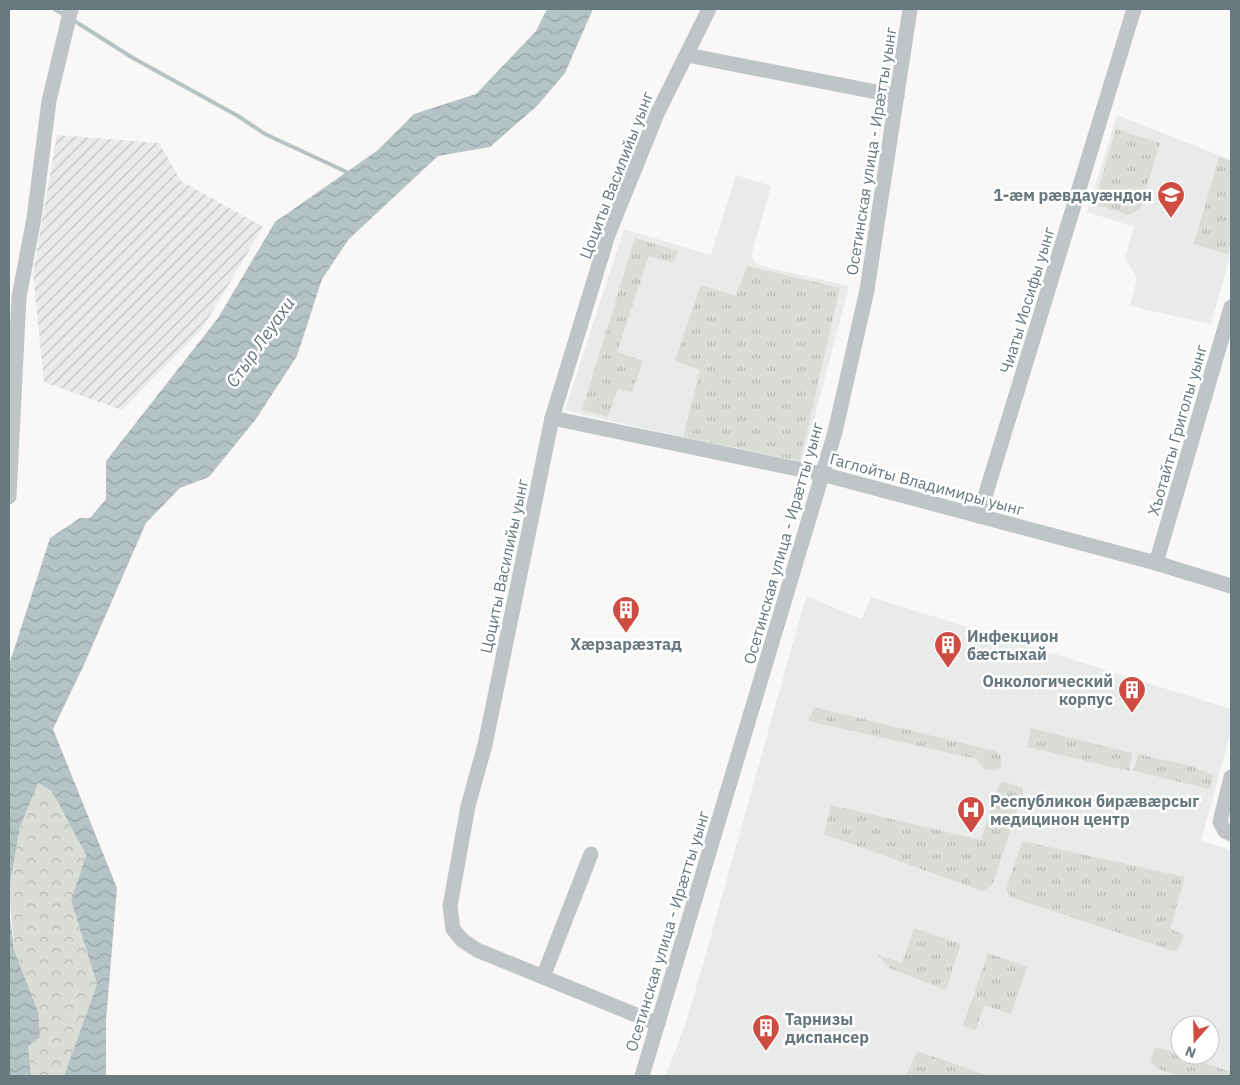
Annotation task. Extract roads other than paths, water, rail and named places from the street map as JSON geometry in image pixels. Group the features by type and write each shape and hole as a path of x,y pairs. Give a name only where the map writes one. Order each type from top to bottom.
{"street":[{"path":"9,497 19,297 34,218 49,101 71,9"},
{"name":"Цоциты Василийы уынг","path":"658,1024 477,950 462,940 453,929 450,906 468,806 485,745 552,418 608,235 656,114 709,9"},
{"name":"Осетинская улица - Ирæтты уынг","path":"642,1076 835,432 867,290 910,9"},
{"name":"Чиаты Иосифы уынг","path":"979,516 1134,9"},
{"path":"687,55 897,96"},
{"name":"Хъотайты Григолы уынг","path":"1156,563 1231,307"},
{"name":"Гаглойты Владимиры уынг","path":"552,418 822,474 1156,563 1231,586"},
{"path":"1231,777 1220,822 1225,831 1231,834"},
{"path":"543,977 591,854"}],"water":[{"name":"Стыр Леуахи","path":"547,9 593,9 565,73 537,106 490,147 438,156 349,239 322,279 297,356 256,419 209,477 180,488 146,523 83,667 53,729 117,888 106,1021 106,1076 64,1076 97,984 71,901 86,855 52,791 38,783 20,827 9,890 9,665 50,538 80,518 90,518 106,499 106,461 218,318 275,222 378,150 414,114 476,94 536,31"},
{"path":"9,909 14,950 38,1011 40,1037 28,1046 31,1076 9,1076"}],"waterway":[{"path":"54,9 65,15"},
{"path":"73,20 133,58 238,116 265,134 351,174"}],"place":[{"name":"1-æм рӕвдауӕндон","path":"1171,219"},
{"name":"Хæрзарæзтад","path":"626,634"},
{"name":"Инфекцион бæстыхай","path":"948,669"},
{"name":"Онкологический корпус","path":"1132,714"},
{"name":"Республикон бирæвæрсыг медицинон центр","path":"971,834"},
{"name":"Тарнизы диспансер","path":"766,1052"}]}
